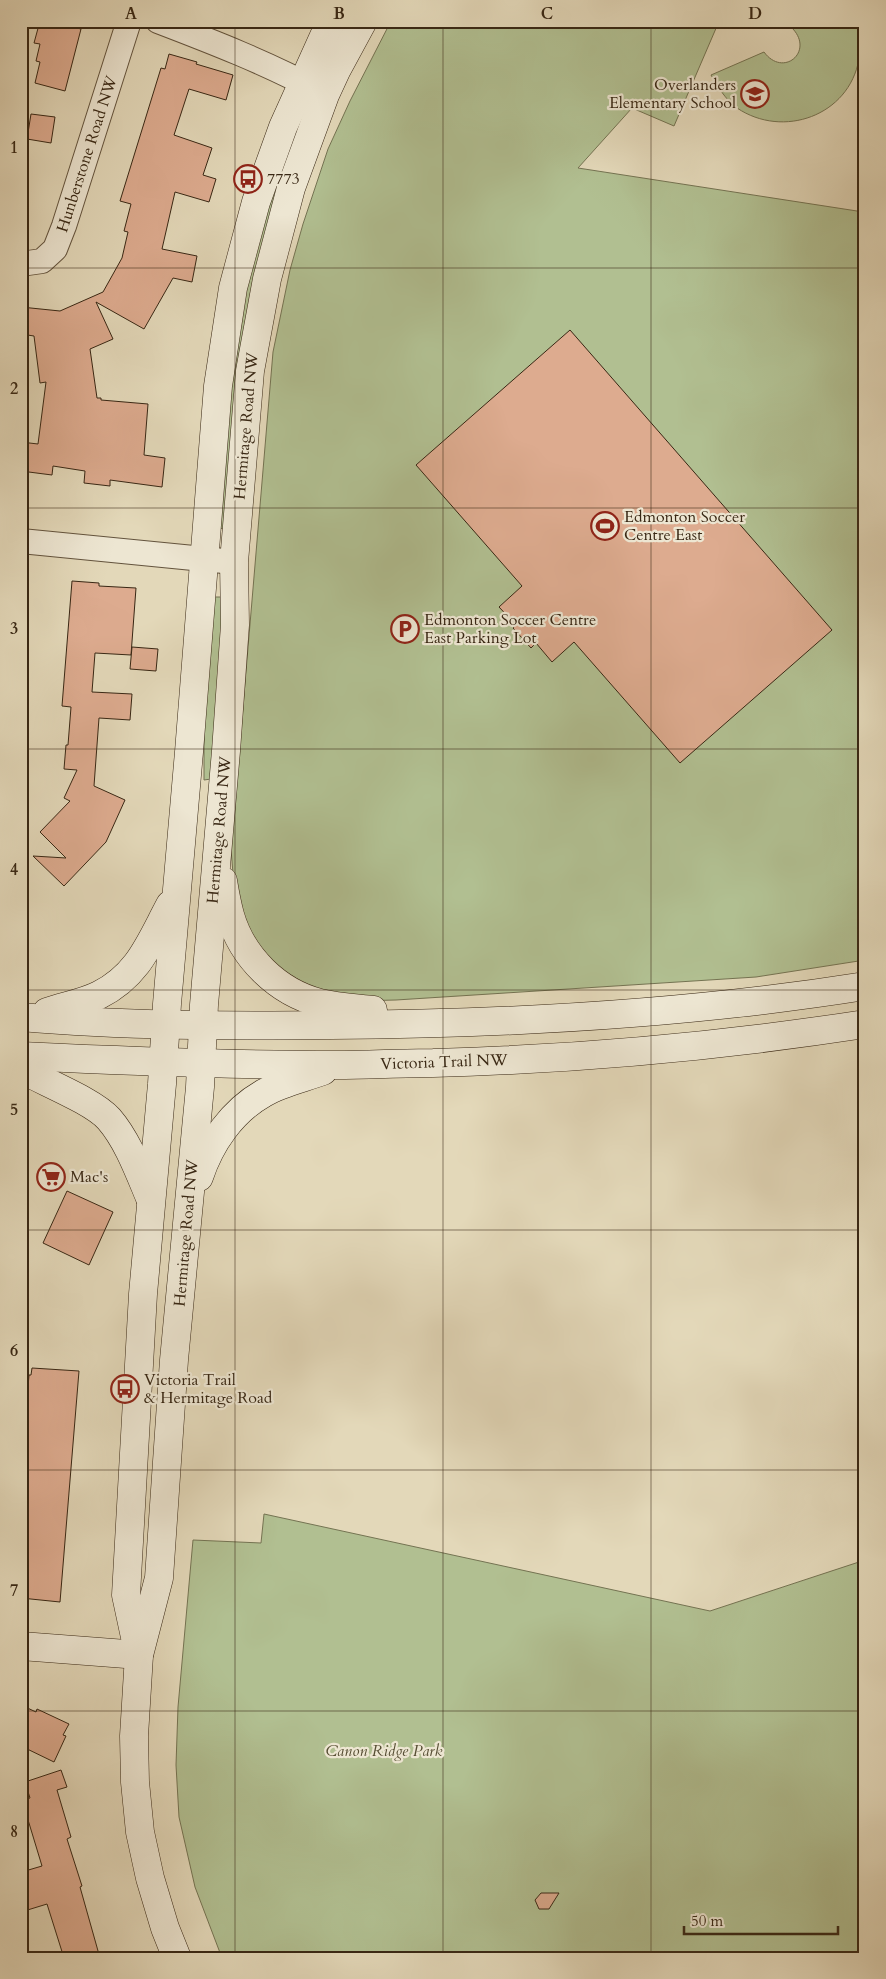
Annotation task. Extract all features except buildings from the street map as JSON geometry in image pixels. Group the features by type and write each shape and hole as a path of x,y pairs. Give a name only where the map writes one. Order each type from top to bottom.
{"street":[{"name":"Hunberstone Road NW","path":"21,264 42,262 55,249 129,21"},
{"path":"158,21 234,50 314,89"},
{"name":"Hermitage Road NW","path":"177,1958 165,1928 150,1878 140,1832 135,1782 134,1736 139,1655 159,1578 174,1360 190,1205 235,625 234,562 250,371 257,325 280,224 307,141 324,36 332,21"},
{"name":"Hermitage Road NW","path":"139,1655 126,1595 142,1294 152,1202 178,892 218,386 233,288 245,239 266,174 314,89 337,69 363,21"},
{"path":"21,542 234,562"},
{"path":"217,850 230,915 237,933 246,950 258,965 286,989 302,997 329,1004 476,1022"},
{"path":"25,1018 82,1002 99,995 122,980 142,959 178,892"},
{"path":"25,1018 203,1026 476,1022 648,1012 811,995 865,986"},
{"path":"811,995 814,1032"},
{"name":"Victoria Trail NW","path":"21,1056 163,1062 338,1065 488,1061 682,1048 865,1024"},
{"path":"190,1205 205,1159 224,1128 236,1113 265,1092 338,1065"},
{"path":"21,1069 89,1104 108,1118 127,1146 152,1202"},
{"path":"21,1646 139,1655"}],"green space":[{"path":"391,21 711,21 710,23 717,26 674,126 632,108 578,168 865,211 865,960 756,977 396,1000 354,1001 309,986 279,968 250,937 234,886 231,849 273,352 290,270 328,149"},
{"path":"796,21 857,21 860,50 853,79 842,95 828,108 812,116 793,121 774,121 755,117 737,108 725,97 711,75 764,52 780,63 794,59 800,46 799,38 793,29"},
{"path":"298,116 306,118 227,529 218,528 235,343 253,252"},
{"path":"212,597 221,597 224,614 211,779 204,780 204,720"},
{"name":"Canon Ridge Park","path":"264,1514 710,1611 865,1560 865,1958 222,1958 195,1887 179,1817 176,1765 178,1707 193,1540 261,1543"}],"place":[{"name":"Overlanders Elementary School","path":"755,94"},
{"name":"7773","path":"248,179"},
{"name":"Edmonton Soccer Centre East","path":"605,526"},
{"name":"Edmonton Soccer Centre East Parking Lot","path":"405,629"},
{"name":"Mac's","path":"51,1177"},
{"name":"Victoria Trail & Hermitage Road","path":"125,1389"}]}
